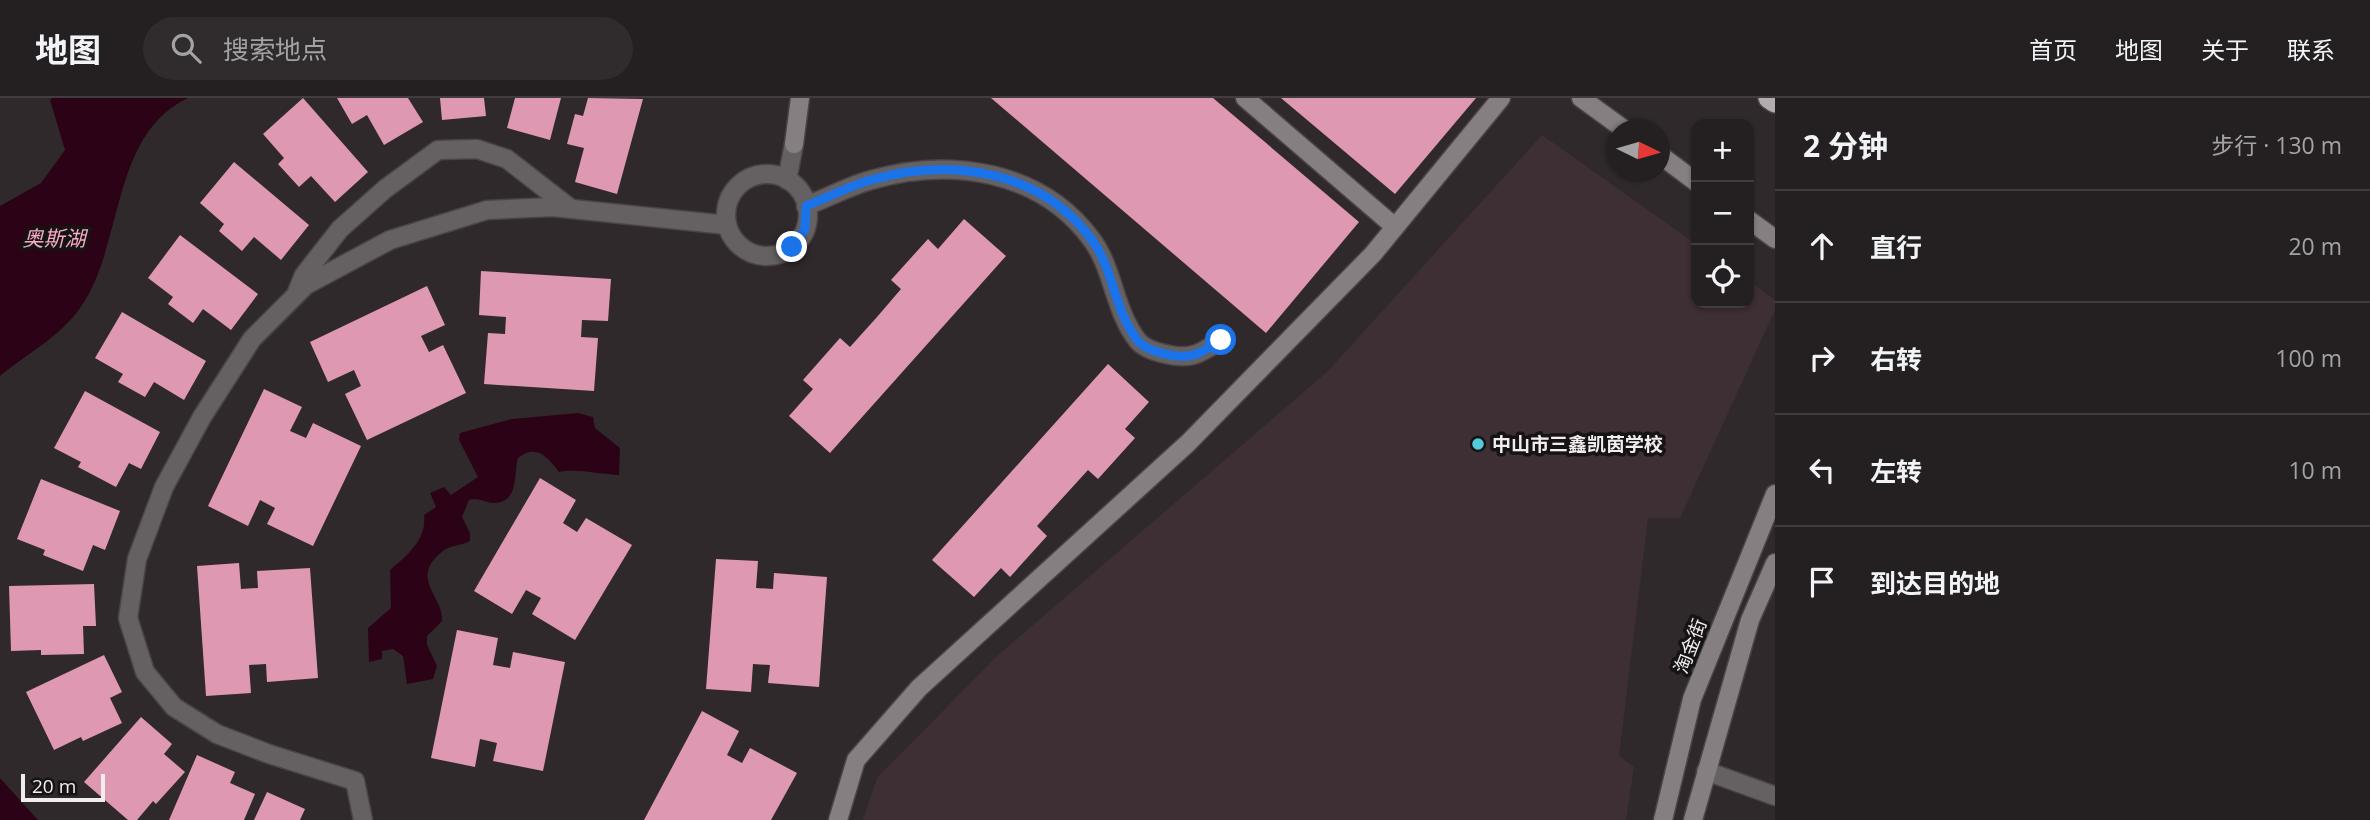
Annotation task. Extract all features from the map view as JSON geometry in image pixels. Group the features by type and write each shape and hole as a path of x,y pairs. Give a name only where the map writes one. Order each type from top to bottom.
{"highway":[{"path":"1769,98 1775,102"}],"street":[{"path":"787,180 800,98"},
{"path":"1245,98 1395,227"},
{"path":"838,820 856,760 919,688 1188,443 1373,254 1501,98"},
{"path":"1581,98 1610,119"},
{"path":"295,296 304,275 341,229 385,189 438,150 477,149 507,159 570,208"},
{"path":"1670,162 1691,178"},
{"path":"806,206 871,180 922,170 983,171 1023,182 1063,207 1092,239 1105,262 1118,306 1139,343 1168,355 1193,356 1221,340"},
{"path":"774,174 787,180 796,187 806,206 805,229 800,239 782,253 771,256 760,256 739,246 727,225 729,199 737,187 761,175 774,174"},
{"path":"363,820 355,781 217,734 174,707 145,672 128,618 137,559 164,487 202,417 252,339 306,285 390,240 487,210 570,208 727,225"},
{"path":"1754,224 1775,239"},
{"name":"淘金街","path":"1663,820 1692,699 1775,494"},
{"path":"1693,820 1750,620 1775,563"},
{"path":"1706,771 1775,796"}],"shaded area":[{"name":"中山市三鑫凯茵学校","path":"1542,135 1691,240 1691,308 1754,308 1754,285 1775,300 1775,310 1680,518 1648,518 1619,756 1634,767 1626,820 863,820 877,778 997,656 1328,371"}],"water":[{"name":"奥斯湖","path":"188,98 163,115 145,136 122,190 97,277 76,314 56,334 0,376 0,206 41,183 65,150 50,100"},
{"path":"578,413 593,417 595,428 620,448 619,475 559,472 550,461 536,452 518,458 511,494 501,502 469,500 462,517 470,533 470,541 443,551 428,570 430,587 442,621 427,636 427,645 437,666 433,679 407,684 403,656 393,649 382,651 382,659 369,662 368,628 391,608 390,570 414,546 422,532 424,515 436,507 430,493 444,487 451,495 478,477 459,440 460,433 512,419"},
{"path":"0,778 38,820 0,820"}],"building":[{"path":"303,98 368,172 335,202 311,176 299,187 278,164 284,158 263,134"},
{"path":"337,98 408,98 423,122 384,145 367,115 352,124"},
{"path":"440,98 484,98 486,116 442,120"},
{"path":"515,98 561,98 550,140 507,128"},
{"path":"588,98 643,99 617,194 575,182 584,148 567,144 575,114 583,116"},
{"path":"991,98 1213,98 1359,222 1266,333"},
{"path":"1281,98 1476,98 1395,194"},
{"path":"234,162 309,225 281,260 254,237 242,251 219,231 224,224 200,203"},
{"path":"964,219 1006,256 830,453 789,416 813,389 803,380 840,338 850,347 877,317 901,289 891,280 928,239 938,249"},
{"path":"180,235 258,294 231,330 203,309 193,323 168,304 173,297 148,278"},
{"path":"481,271 611,279 608,321 582,320 581,337 598,338 594,391 484,384 488,333 505,334 506,317 479,315"},
{"path":"427,286 445,325 421,336 429,352 443,345 466,393 367,440 345,394 361,386 354,370 328,382 310,342"},
{"path":"122,312 206,361 184,400 154,382 145,397 118,382 123,374 95,358"},
{"path":"1108,364 1149,402 1125,429 1135,438 1098,479 1088,470 1037,526 1047,536 1010,577 1001,568 974,597 932,560"},
{"path":"264,389 302,407 290,431 306,438 313,423 361,446 313,546 267,524 275,508 260,500 248,526 208,506"},
{"path":"85,391 160,432 141,469 129,463 116,487 78,467 81,462 54,448"},
{"path":"540,478 576,500 563,523 577,532 586,518 632,545 575,640 532,614 541,598 526,590 512,614 474,591"},
{"path":"41,479 120,511 105,550 93,545 83,571 43,555 45,550 17,539"},
{"path":"716,559 758,561 756,588 773,589 774,573 827,577 819,687 768,683 770,665 753,664 751,692 706,689"},
{"path":"239,563 241,589 258,588 257,571 310,568 318,678 267,682 266,664 249,665 251,693 206,696 197,566"},
{"path":"94,584 96,626 83,626 84,654 41,655 41,650 11,651 9,586"},
{"path":"457,630 498,638 493,665 510,668 513,652 565,662 543,771 493,761 497,743 480,739 475,767 431,758"},
{"path":"104,655 122,692 110,698 122,723 83,741 81,737 54,750 26,692"},
{"path":"702,711 739,731 727,755 742,763 750,748 797,773 771,820 644,820"},
{"path":"141,717 172,744 164,754 185,772 156,804 153,801 137,820 128,820 84,782"},
{"path":"197,755 235,772 230,783 255,794 244,820 169,820"},
{"path":"267,792 305,809 300,820 254,820"}],"place":[{"name":"中山市三鑫凯茵学校","path":"1478,444"}],"route":[{"path":"792,247 805,229 806,206 871,180 922,170 983,171 1023,182 1063,207 1092,239 1105,262 1118,306 1139,343 1168,355 1193,356 1221,340"}]}
